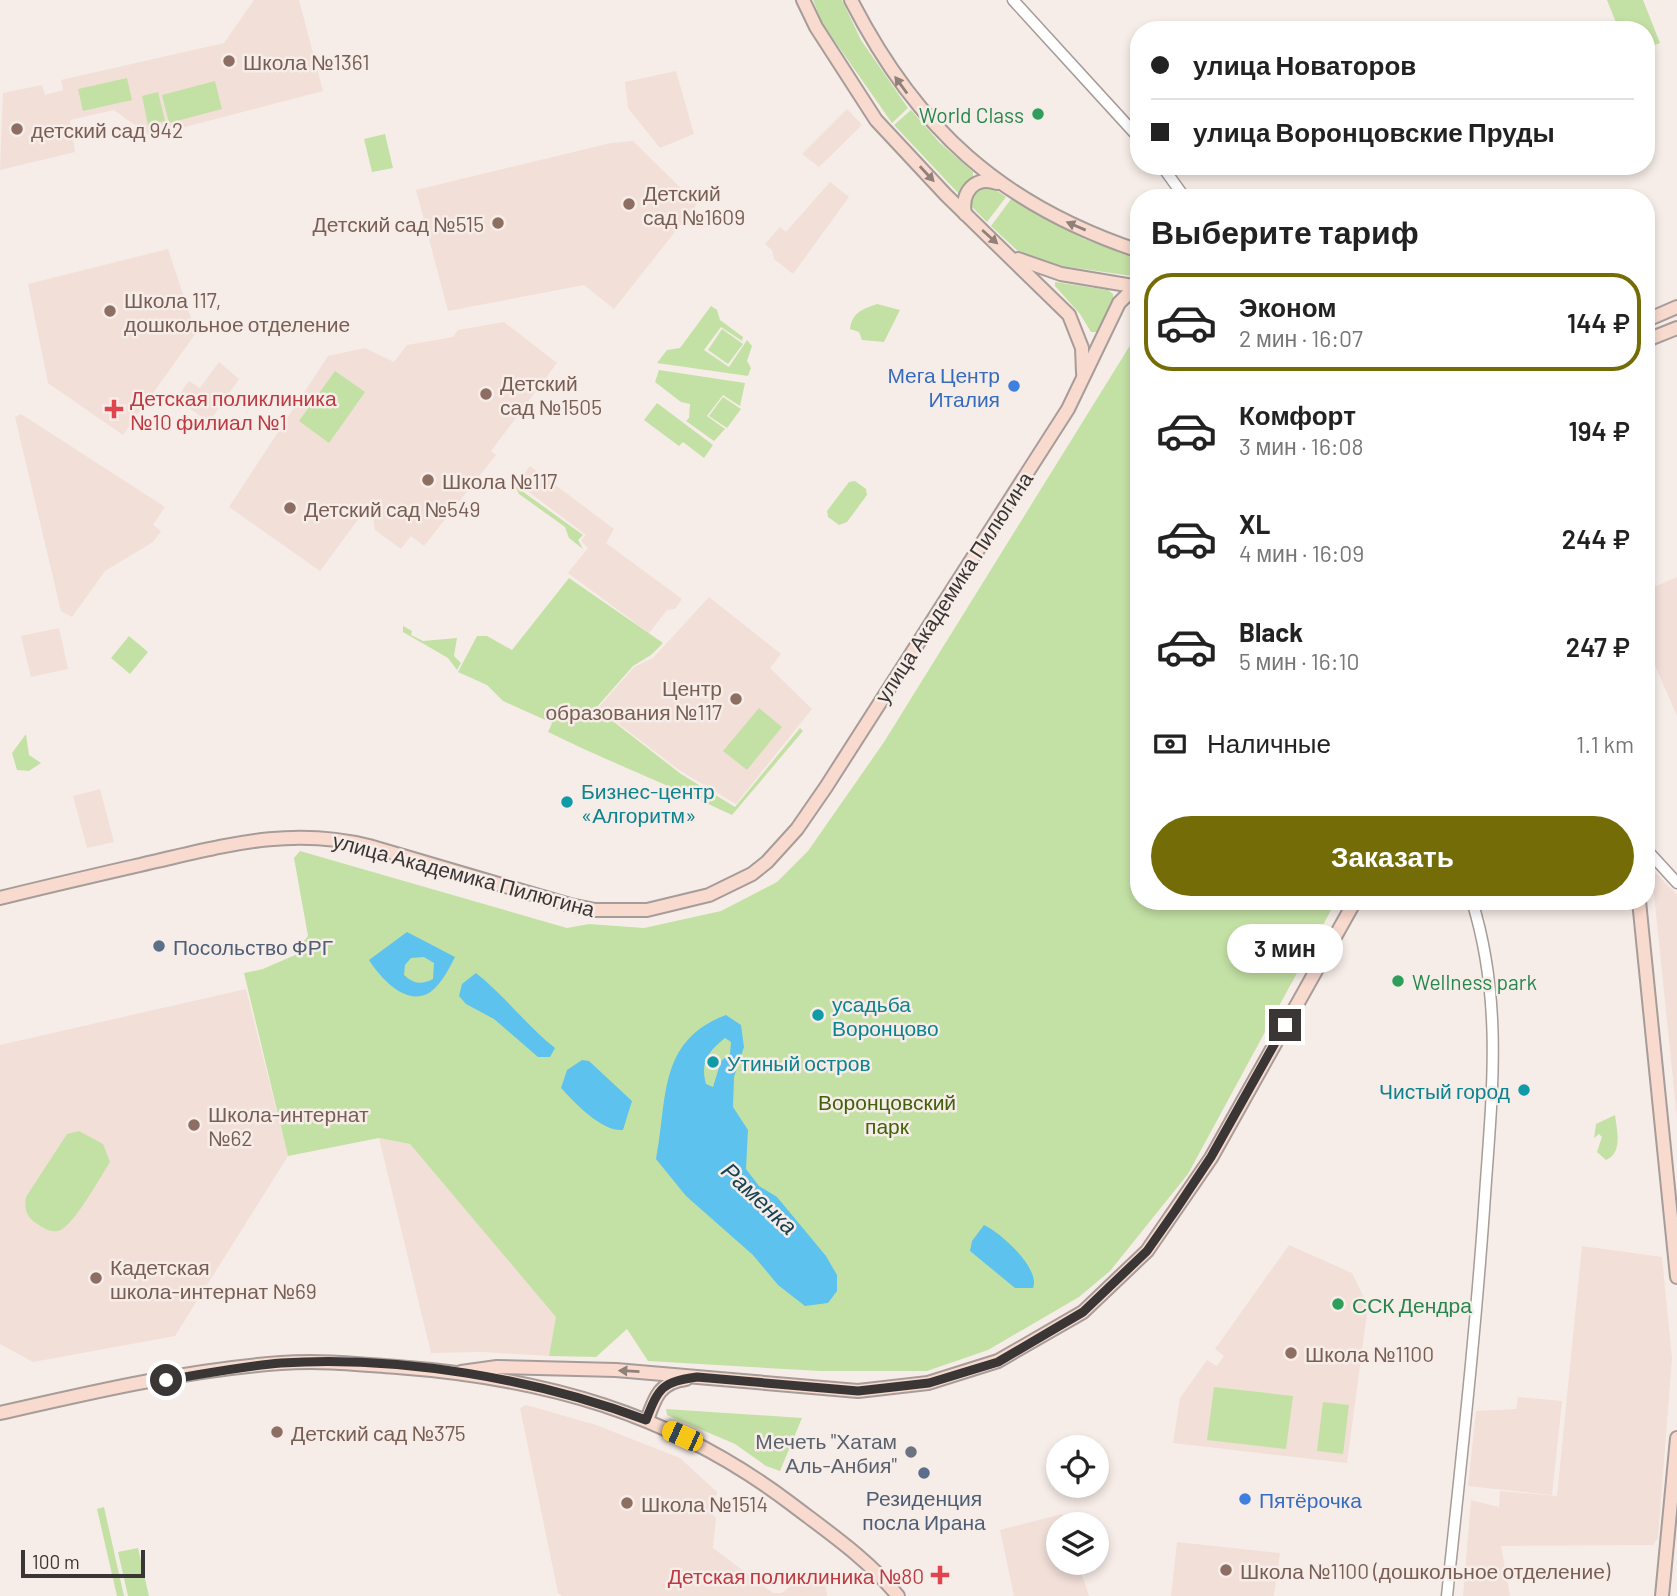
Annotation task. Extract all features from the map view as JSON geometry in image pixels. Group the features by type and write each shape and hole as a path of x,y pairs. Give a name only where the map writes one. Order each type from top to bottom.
{"street":[{"name":"улица Академика Пилюгина","path":"803,0 867,108 965,214 1069,315 1082,348 1082,379"},
{"path":"850,0 878,51 915,104 945,138 1004,186 1066,222 1130,247"},
{"path":"1013,0 1130,128"},
{"path":"965,214 964,199 972,185 983,181 1004,186"},
{"name":"улица Академика Пилюгина","path":"1010,256 1061,274 1130,285"},
{"name":"улица Академика Пилюгина","path":"0,898 241,843 299,836 337,838 369,846 595,910 662,908 709,895 735,883 768,862 808,815 1068,409 1119,303 1130,293"},
{"path":"1655,317 1677,307"},
{"path":"1069,315 1095,338 1109,327"},
{"path":"1655,337 1677,328"},
{"path":"1655,859 1677,883"},
{"path":"461,1372 497,1367 616,1370 858,1391 929,1383 998,1362 1083,1312 1147,1251 1197,1180 1350,910"},
{"path":"1447,1596 1480,1262 1494,1069 1494,1012 1482,933 1475,910"},
{"path":"1640,910 1677,1277"},
{"path":"0,1413 127,1386 283,1363 335,1362 461,1372 525,1383 646,1420 716,1452 752,1475 863,1559 898,1596"},
{"path":"646,1420 655,1397 665,1385 697,1377"},
{"path":"1662,1596 1677,1438"}],"shaded area":[{"name":"Школа №1361","path":"254,0 299,0 323,91 150,136 114,110 70,120 75,152 0,170 3,93 42,85 45,95 63,90 61,80 224,43"},
{"path":"676,71 694,134 660,148 628,108 625,82"},
{"path":"847,109 862,125 819,167 802,154"},
{"path":"633,141 697,204 614,309 584,285 448,311 416,190 611,143"},
{"path":"830,182 849,197 793,274 774,259 772,250 765,244 780,227 786,232"},
{"path":"168,249 196,333 123,435 48,383 28,284"},
{"path":"504,322 557,363 491,451 496,455 424,546 411,536 401,549 375,530 373,517 360,517 320,571 229,507 328,356 365,348 394,362 407,345 453,337 458,330"},
{"path":"219,362 239,379 209,422 176,399 189,381 200,388"},
{"path":"21,414 165,507 153,525 161,531 153,542 105,571 72,617 61,611 15,417"},
{"path":"530,466 614,529 606,543 682,599 675,609 667,610 649,633 568,573 588,548 581,541 586,535 517,483"},
{"path":"1677,577 1677,716 1655,665 1655,587"},
{"path":"709,597 781,654 770,668 812,709 736,804 679,770 598,708 634,667 653,658"},
{"path":"59,628 68,669 31,677 21,636"},
{"path":"100,789 114,842 87,848 73,796"},
{"path":"1655,874 1677,895 1677,1118 1655,904"},
{"path":"246,989 288,1156 175,1336 33,1362 0,1344 0,1045"},
{"path":"379,1138 410,1144 557,1317 549,1356 482,1352 431,1353"},
{"name":"Школа №1100","path":"1289,1245 1352,1273 1368,1306 1347,1463 1173,1443 1180,1398 1207,1360 1217,1366 1224,1356 1215,1349"},
{"path":"1582,1246 1662,1257 1672,1358 1658,1538 1653,1545 1501,1546 1510,1596 1463,1596 1471,1500 1499,1507 1500,1491 1557,1496"},
{"path":"1518,1397 1562,1401 1552,1495 1468,1486 1476,1411 1516,1409"},
{"name":"Школа №1514","path":"526,1405 596,1425 680,1458 717,1492 712,1514 716,1518 713,1548 773,1593 782,1593 800,1578 824,1574 827,1596 562,1596 558,1593 520,1408"},
{"path":"1046,1518 1046,1575 1082,1575 1089,1596 1014,1596 1000,1530"},
{"name":"Школа №1100 (дошкольное отделение)","path":"1177,1542 1280,1553 1274,1596 1171,1596"}],"green space":[{"path":"813,0 842,0 861,40 908,108 892,123 822,23"},
{"path":"1607,0 1643,0 1651,21 1615,21"},
{"path":"1655,30 1660,43 1655,45"},
{"path":"127,78 132,100 83,111 78,89"},
{"path":"215,81 222,109 169,123 162,95"},
{"path":"158,92 165,121 148,125 142,96"},
{"path":"911,110 939,142 973,172 973,178 959,194 894,125"},
{"path":"385,134 393,168 372,172 364,139"},
{"path":"990,186 1006,197 987,222 969,204 972,190"},
{"path":"1011,199 1084,239 1130,256 1130,276 1040,263 1021,254 991,226"},
{"path":"1055,282 1108,290 1113,294 1114,301 1099,332 1091,332 1080,314 1055,286"},
{"path":"877,304 900,310 884,342 862,340 859,332 850,329 851,323 859,312"},
{"path":"711,306 717,310 720,320 743,337 742,341 721,327 704,350 729,367 747,340 752,346 747,361 751,368 748,376 657,363 667,350 680,348"},
{"path":"722,329 743,344 728,364 708,350"},
{"name":"Воронцовский парк","path":"1130,346 1130,910 1331,910 1188,1174 1110,1271 1079,1297 988,1350 927,1371 820,1371 648,1361 627,1329 596,1357 549,1356 556,1317 410,1144 379,1138 288,1156 244,973 263,969 304,951 302,943 308,936 294,858 300,851 567,928 589,924 644,928 721,911 777,882 808,851 884,742"},
{"path":"659,370 745,383 740,406 723,395 707,416 725,429 714,441 686,421 689,418 690,404 681,402 655,382"},
{"path":"335,371 365,392 329,443 299,421"},
{"path":"723,397 741,409 727,428 709,416"},
{"path":"657,403 713,445 704,458 683,442 679,446 644,420"},
{"path":"855,481 866,489 867,495 847,522 839,525 828,517 827,511 849,482"},
{"path":"515,486 583,535 578,540 583,549 569,538 565,527 519,494"},
{"path":"569,578 663,643 651,655 633,666 596,708 681,774 735,807 800,728 803,731 732,815 548,732 552,723 503,701 487,685 458,672 477,636 487,636 512,650"},
{"path":"403,626 412,631 411,635 423,641 457,638 454,656 461,663 457,670 448,658 403,632"},
{"path":"129,636 148,652 130,674 111,658"},
{"path":"759,708 782,727 747,770 723,751"},
{"path":"26,734 29,755 41,763 29,771 17,770 12,753"},
{"path":"1615,1115 1617,1147 1606,1160 1597,1152 1602,1137 1599,1134 1594,1138 1596,1124"},
{"path":"79,1131 103,1144 110,1162 71,1221 58,1231 51,1231 29,1216 25,1207 26,1197 67,1134"},
{"path":"1214,1387 1293,1396 1286,1449 1207,1440"},
{"path":"1323,1402 1349,1405 1343,1454 1317,1451"},
{"path":"666,1409 802,1418 780,1471 766,1466 735,1444 667,1415"},
{"path":"104,1507 124,1596 117,1596 97,1509"},
{"path":"138,1548 149,1596 128,1596 118,1552"}],"water":[{"path":"407,932 455,957 434,989 425,995 415,996 397,990 381,976 369,960","holes":["424,957 434,963 433,979 429,981 418,983 404,975 405,965 411,958"]},
{"path":"476,973 555,1048 550,1057 538,1057 494,1019 466,1004 459,996 462,984"},
{"name":"Раменка","path":"726,1015 741,1025 744,1047 734,1077 733,1107 748,1130 746,1169 759,1186 777,1197 826,1256 837,1275 837,1291 828,1303 805,1306 778,1285 753,1255 686,1196 656,1159 670,1074 677,1056 688,1040 704,1026","holes":["725,1038 731,1042 730,1054 721,1061 713,1087 706,1084 704,1070 707,1058"]},
{"path":"582,1060 589,1061 632,1101 623,1130 598,1122 561,1088 567,1070"},
{"path":"984,1225 1000,1235 1018,1252 1031,1271 1033,1288 1015,1288 970,1251 972,1241"}],"place":[{"name":"Школа №1361","path":"229,61"},
{"name":"World Class","path":"1038,114"},
{"name":"детский сад 942","path":"17,129"},
{"name":"Детский сад №1609","path":"629,204"},
{"name":"Детский сад №515","path":"498,223"},
{"name":"Школа 117, дошкольное отделение","path":"110,311"},
{"name":"Мега Центр Италия","path":"1014,386"},
{"name":"Детский сад №1505","path":"486,394"},
{"name":"Детская поликлиника №10 филиал №1","path":"114,409"},
{"name":"Школа №117","path":"428,480"},
{"name":"Детский сад №549","path":"290,508"},
{"name":"Центр образования №117","path":"736,699"},
{"name":"Бизнес-центр «Алгоритм»","path":"567,802"},
{"name":"Посольство ФРГ","path":"159,946"},
{"name":"Wellness park","path":"1398,981"},
{"name":"усадьба Воронцово","path":"818,1015"},
{"name":"Утиный остров","path":"713,1062"},
{"name":"Чистый город","path":"1524,1090"},
{"name":"Школа-интернат №62","path":"194,1125"},
{"name":"Кадетская школа-интернат №69","path":"96,1278"},
{"name":"ССК Дендра","path":"1338,1304"},
{"name":"Школа №1100","path":"1291,1353"},
{"name":"Детский сад №375","path":"277,1432"},
{"name":"Мечеть \"Хатам Аль-Анбия\"","path":"911,1452"},
{"name":"Резиденция посла Ирана","path":"924,1473"},
{"name":"Пятёрочка","path":"1245,1499"},
{"name":"Школа №1514","path":"627,1503"},
{"name":"Школа №1100 (дошкольное отделение)","path":"1226,1570"},
{"name":"Детская поликлиника №80","path":"940,1575"}],"route":[{"path":"166,1380 283,1363 335,1362 417,1368 525,1383 598,1403 646,1420 659,1391 674,1380 697,1377 858,1391 929,1383 998,1362 1083,1312 1120,1280 1147,1251 1197,1180 1285,1025"}]}
